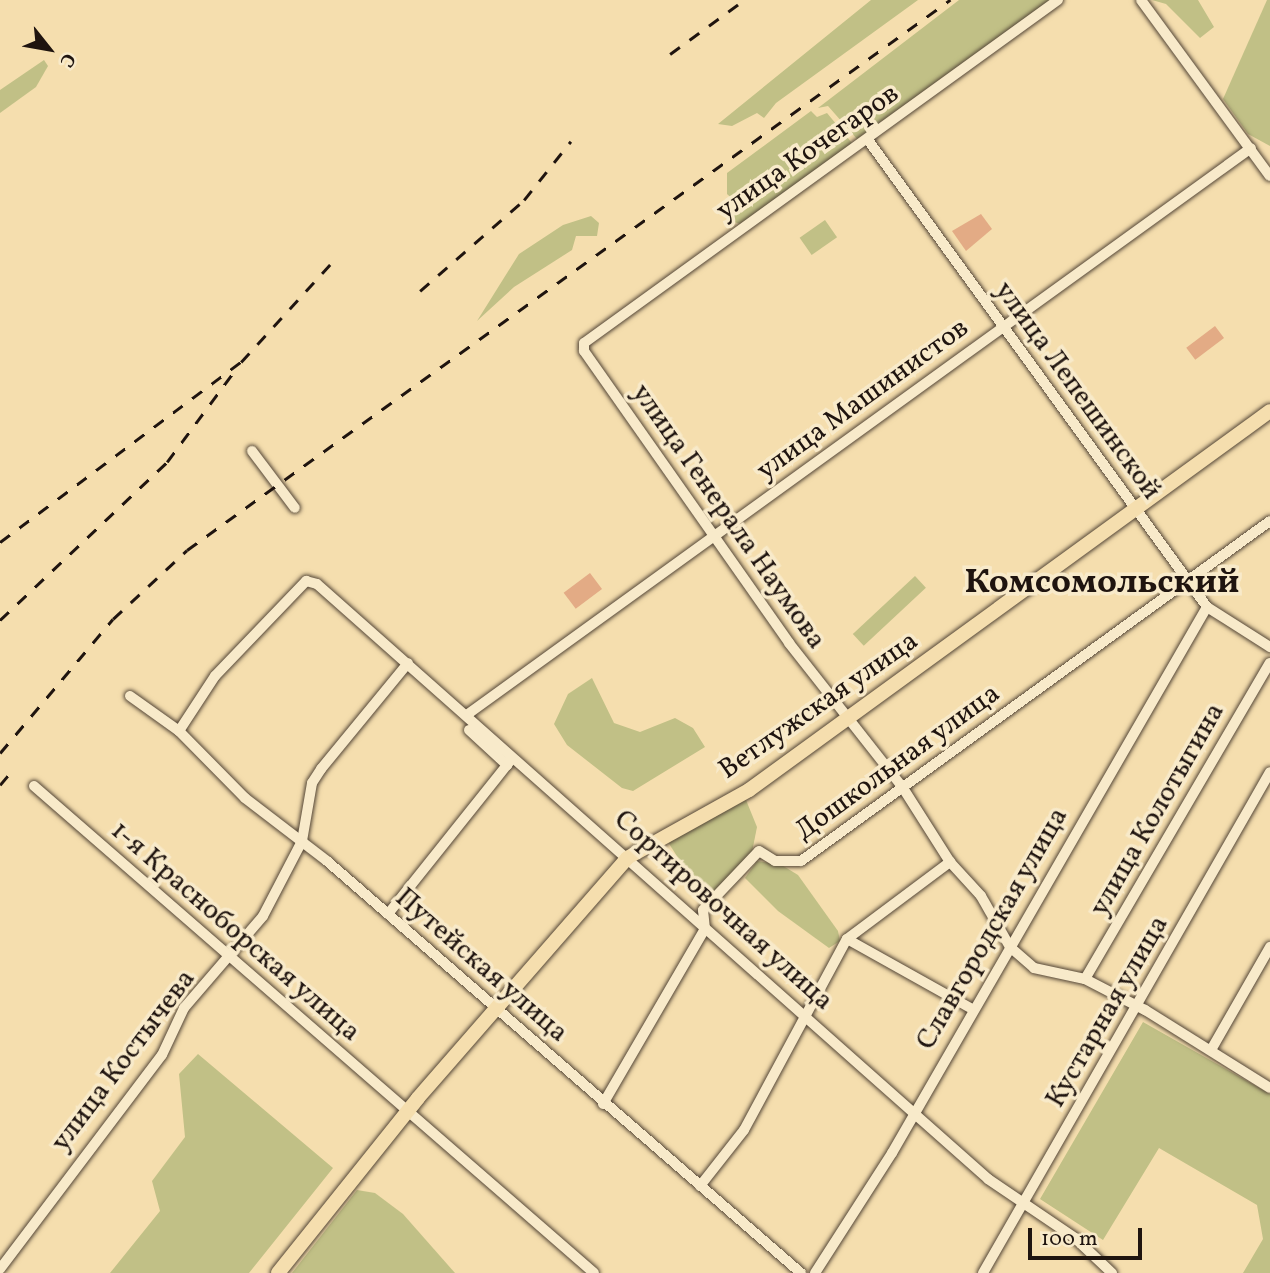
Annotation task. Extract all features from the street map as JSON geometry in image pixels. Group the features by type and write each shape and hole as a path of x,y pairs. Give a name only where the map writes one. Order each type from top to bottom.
{"main road":[{"name":"Ветлужская улица","path":"278,1273 407,1112 627,858 749,790 1270,411"}],"street":[{"name":"улица Кочегаров","path":"584,343 1058,0"},
{"path":"1141,0 1270,176"},
{"name":"улица Лепешинской","path":"868,140 1207,607 1270,647"},
{"name":"улица Машинистов","path":"468,714 1251,148"},
{"name":"улица Генерала Наумова","path":"584,343 584,351 846,721 902,788 950,862 981,896 1010,947 1034,968 1085,979 1210,1050 1270,1088"},
{"path":"251,451 295,508"},
{"name":"Дошкольная улица","path":"603,1104 705,929 703,909 759,850 775,861 801,861 1270,521"},
{"name":"Сортировочная улица","path":"179,731 215,676 306,581 317,584 515,755 705,929 1023,1207 1075,1238 1112,1273"},
{"name":"Славгородская улица","path":"815,1273 974,1010 1207,607"},
{"path":"302,841 312,783 408,663"},
{"name":"улица Колотыгина","path":"1085,979 1270,663"},
{"name":"Путейская улица","path":"130,696 179,731 245,798 302,841 388,914 603,1104 801,1273"},
{"path":"469,730 507,765"},
{"path":"388,914 515,755"},
{"name":"Кустарная улица","path":"983,1273 1266,788 1270,772"},
{"name":"1-я Красноборская улица","path":"34,786 594,1273"},
{"name":"улица Костычева","path":"0,1269 162,1055 184,1008 231,959 269,905 302,841"},
{"path":"700,1186 744,1130 804,1014 847,939 950,862"},
{"path":"847,939 974,1010"},
{"path":"1210,1050 1270,947"}],"shaded area":[{"path":"871,0 918,0 776,103 764,118 757,113 732,126 718,124"},
{"path":"959,0 1050,0 857,139 828,106 818,108"},
{"path":"1152,0 1198,0 1214,27 1200,38 1166,4"},
{"path":"1267,0 1270,0 1270,146 1248,134 1223,99"},
{"path":"44,60 48,66 36,87 0,113 0,90"},
{"path":"811,111 817,117 827,113 852,143 740,224 729,220 738,204 727,194 727,173"},
{"path":"591,216 599,223 597,236 576,236 572,250 514,287 477,321 519,254 563,225"},
{"path":"825,220 837,237 812,255 800,238"},
{"path":"915,576 926,588 864,646 853,634"},
{"path":"592,678 614,723 640,732 675,718 693,728 705,747 633,791 622,788 567,745 554,724 568,694"},
{"path":"746,800 757,827 751,857 719,894 685,869 668,842"},
{"path":"757,861 780,864 798,875 838,931 840,941 829,948 778,911 745,878"},
{"path":"1143,1022 1270,1094 1270,1273 1243,1273 1263,1239 1257,1205 1159,1148 1103,1240 1040,1199"},
{"path":"198,1054 333,1168 249,1273 110,1273 160,1211 152,1181 185,1137 179,1074"},
{"path":"357,1190 375,1193 403,1214 455,1273 292,1273"}],"building":[{"path":"981,214 992,229 966,251 952,231"},
{"path":"1215,326 1224,338 1195,360 1186,348"},
{"path":"590,573 602,589 576,609 564,593"}],"railway":[{"path":"670,54 744,0"},
{"path":"0,753 113,619 187,550 950,0"},
{"path":"420,291 524,200 571,141"},
{"path":"0,542 241,362 334,260"},
{"path":"0,620 167,462 232,374"},
{"path":"0,785 11,772"}],"district":[{"name":"Комсомольский","path":"1102,583"}]}
